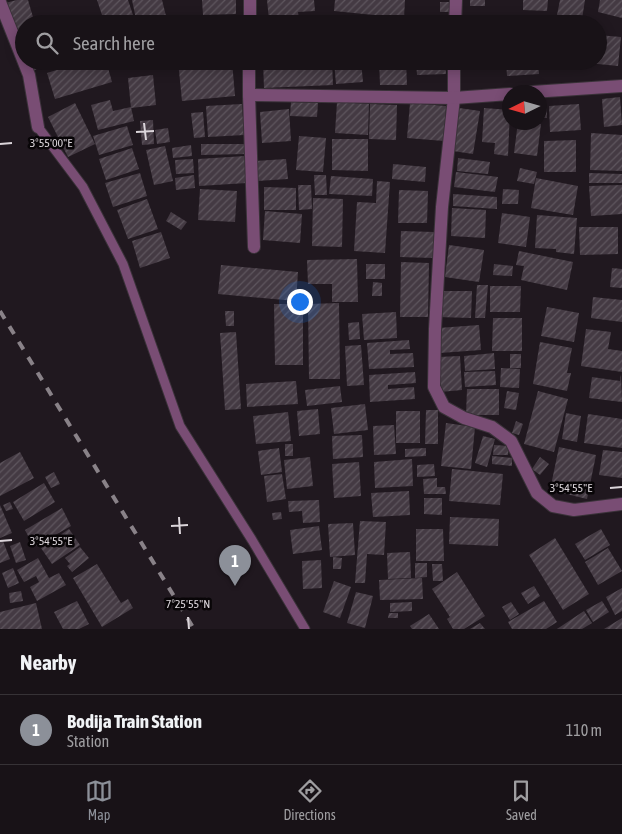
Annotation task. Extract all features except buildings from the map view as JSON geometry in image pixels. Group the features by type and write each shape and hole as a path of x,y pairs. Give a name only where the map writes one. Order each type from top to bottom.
{"street":[{"path":"250,0 250,15"},
{"path":"455,15 456,0"},
{"path":"0,2 15,40"},
{"path":"27,70 38,127"},
{"path":"249,70 254,247"},
{"path":"454,70 454,98 442,207 435,329 434,387 444,406 464,418 492,427 511,441 537,493 553,506 574,510 622,504"},
{"path":"547,91 622,86"},
{"path":"249,95 454,98 502,95"}],"lane":[{"path":"38,127 83,187 123,264 180,426 252,540 305,629"}],"railway":[{"path":"0,311 194,629"}],"place":[{"name":"Bodija Train Station","path":"235,586"}]}
